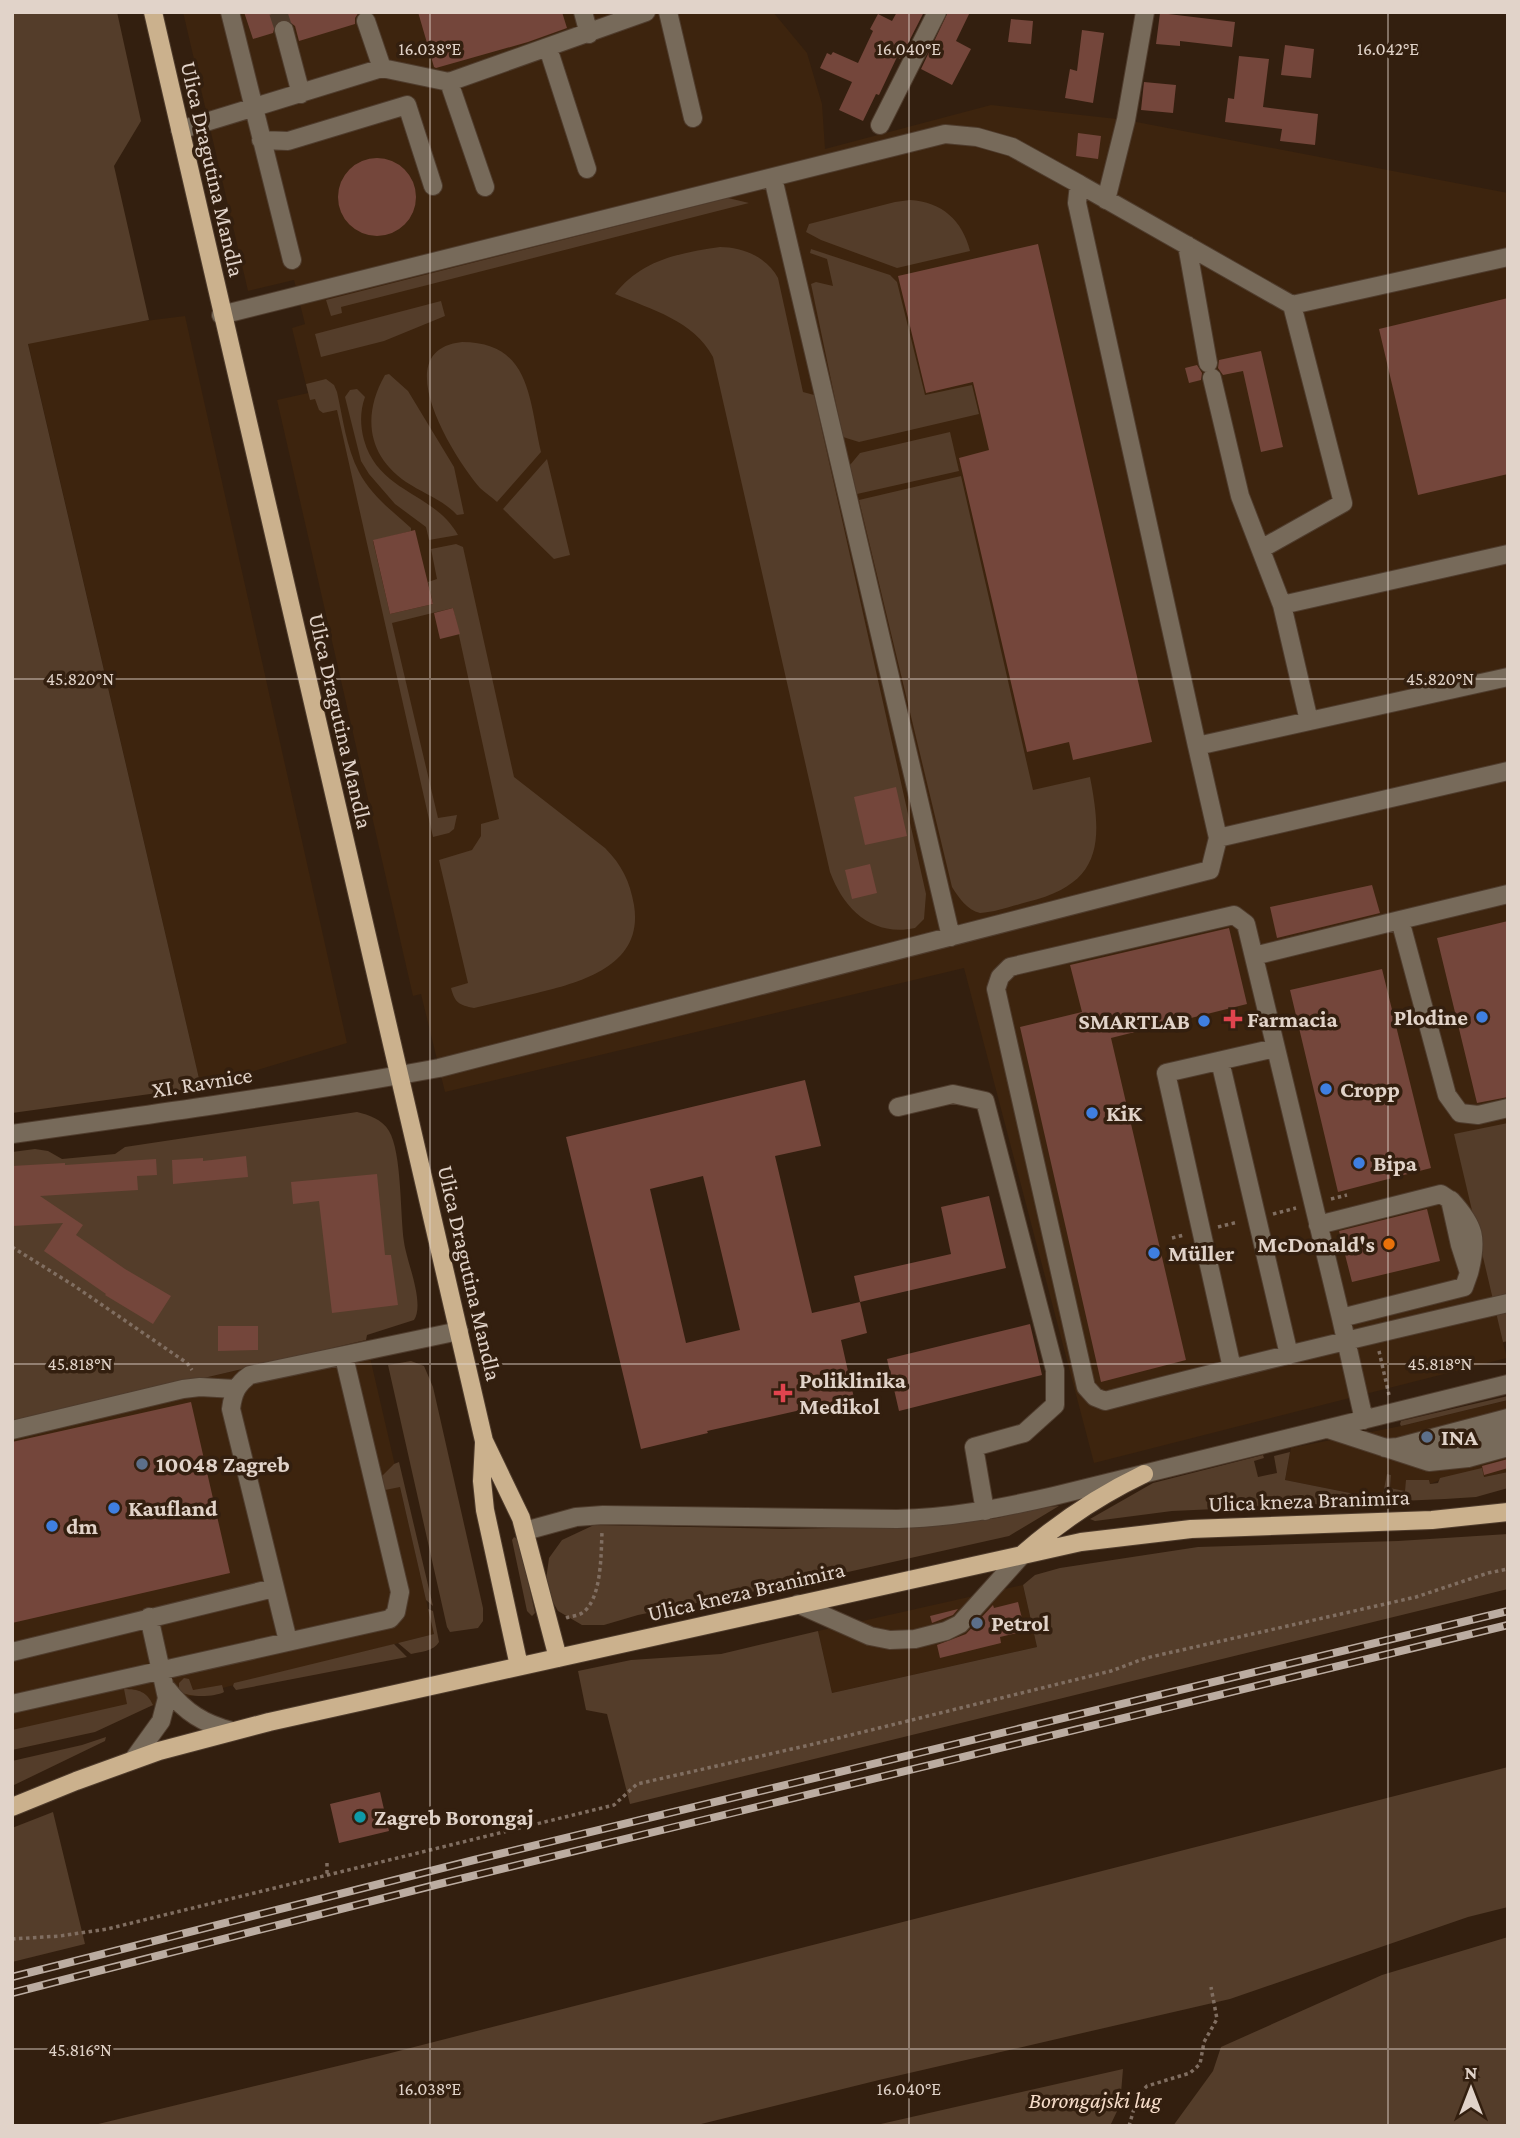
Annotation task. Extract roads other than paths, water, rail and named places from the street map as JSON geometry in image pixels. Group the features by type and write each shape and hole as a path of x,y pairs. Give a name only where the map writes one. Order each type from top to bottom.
{"main road":[{"name":"Ulica Dragutina Mandla","path":"153,12 221,315 484,1441 526,1531 558,1658"},
{"name":"Ulica Dragutina Mandla","path":"484,1441 482,1481 485,1510 519,1667"},
{"path":"1021,1555 1069,1516 1104,1493 1144,1474"},
{"name":"Ulica kneza Branimira","path":"12,1807 133,1760 232,1731 1081,1542 1154,1532 1432,1520 1508,1512"}],"street":[{"path":"230,12 292,260"},
{"path":"583,12 589,34"},
{"path":"180,130 382,68 449,82 646,12"},
{"path":"668,12 693,118"},
{"path":"880,125 937,12"},
{"path":"1106,200 1126,120 1145,12"},
{"path":"366,21 382,68"},
{"path":"284,30 301,94"},
{"path":"548,48 587,169"},
{"path":"449,82 485,187"},
{"path":"261,140 288,141 407,105 433,186"},
{"path":"221,315 945,134 977,136 1012,147 1292,305 1508,257"},
{"path":"773,178 951,937"},
{"path":"1079,184 1077,203 1218,838 1508,771"},
{"path":"1187,246 1210,370 1240,496 1282,605 1309,721"},
{"path":"1261,549 1343,503 1292,305"},
{"path":"1282,605 1508,554"},
{"path":"1197,746 1508,677"},
{"name":"XI. Ravnice","path":"12,1134 179,1111 439,1068 1210,870 1218,838"},
{"path":"1254,956 1508,894"},
{"path":"1364,1420 1346,1340 1341,1318 1254,956 1245,925 1234,915 1010,967 1000,977 996,989 1086,1387 1095,1397 1105,1401 1346,1340 1508,1303"},
{"path":"1400,920 1447,1095 1460,1113 1478,1115 1508,1108"},
{"path":"1232,1368 1167,1073 1275,1048"},
{"path":"1220,1061 1289,1355"},
{"path":"898,1107 953,1094 985,1101 1055,1370 1055,1405 1024,1433 974,1447 985,1511"},
{"path":"1318,1224 1441,1194 1450,1200 1469,1272 1464,1287 1341,1318"},
{"path":"288,1641 231,1409 235,1389 240,1381 250,1375 459,1331"},
{"path":"12,1704 390,1619 396,1612 400,1592 344,1357"},
{"name":"Ulica kneza Branimira","path":"526,1531 576,1517 603,1515 897,1519 985,1511 1508,1384"},
{"path":"12,1430 183,1389 235,1389"},
{"path":"1382,1448 1398,1447 1508,1418"},
{"path":"1328,1429 1429,1462 1444,1462 1508,1447"},
{"path":"1408,1457 1508,1434"},
{"path":"798,1604 870,1636 890,1640 915,1639 946,1631 960,1624 1021,1555"},
{"path":"12,1651 274,1588"},
{"path":"133,1760 161,1721 166,1708 167,1689 149,1617"},
{"path":"167,1689 179,1705 190,1713 215,1727 232,1731"}],"tunnel":[{"path":"278,12 284,30"}],"railway":[{"path":"12,1977 474,1860 1508,1611"},
{"path":"12,1993 439,1884 1508,1625"}],"place":[{"name":"Plodine","path":"1482,1017"},
{"name":"Farmacia","path":"1233,1019"},
{"name":"SMARTLAB","path":"1204,1021"},
{"name":"Cropp","path":"1326,1089"},
{"name":"KiK","path":"1092,1113"},
{"name":"Bipa","path":"1359,1163"},
{"name":"McDonald's","path":"1389,1244"},
{"name":"Müller","path":"1154,1253"},
{"name":"Poliklinika Medikol","path":"783,1393"},
{"name":"INA","path":"1427,1437"},
{"name":"10048 Zagreb","path":"142,1464"},
{"name":"Kaufland","path":"114,1508"},
{"name":"dm","path":"52,1526"},
{"name":"Petrol","path":"977,1623"},
{"name":"Zagreb Borongaj","path":"360,1817"}],"park label":[{"name":"Borongajski lug","path":"1095,2100"}]}
